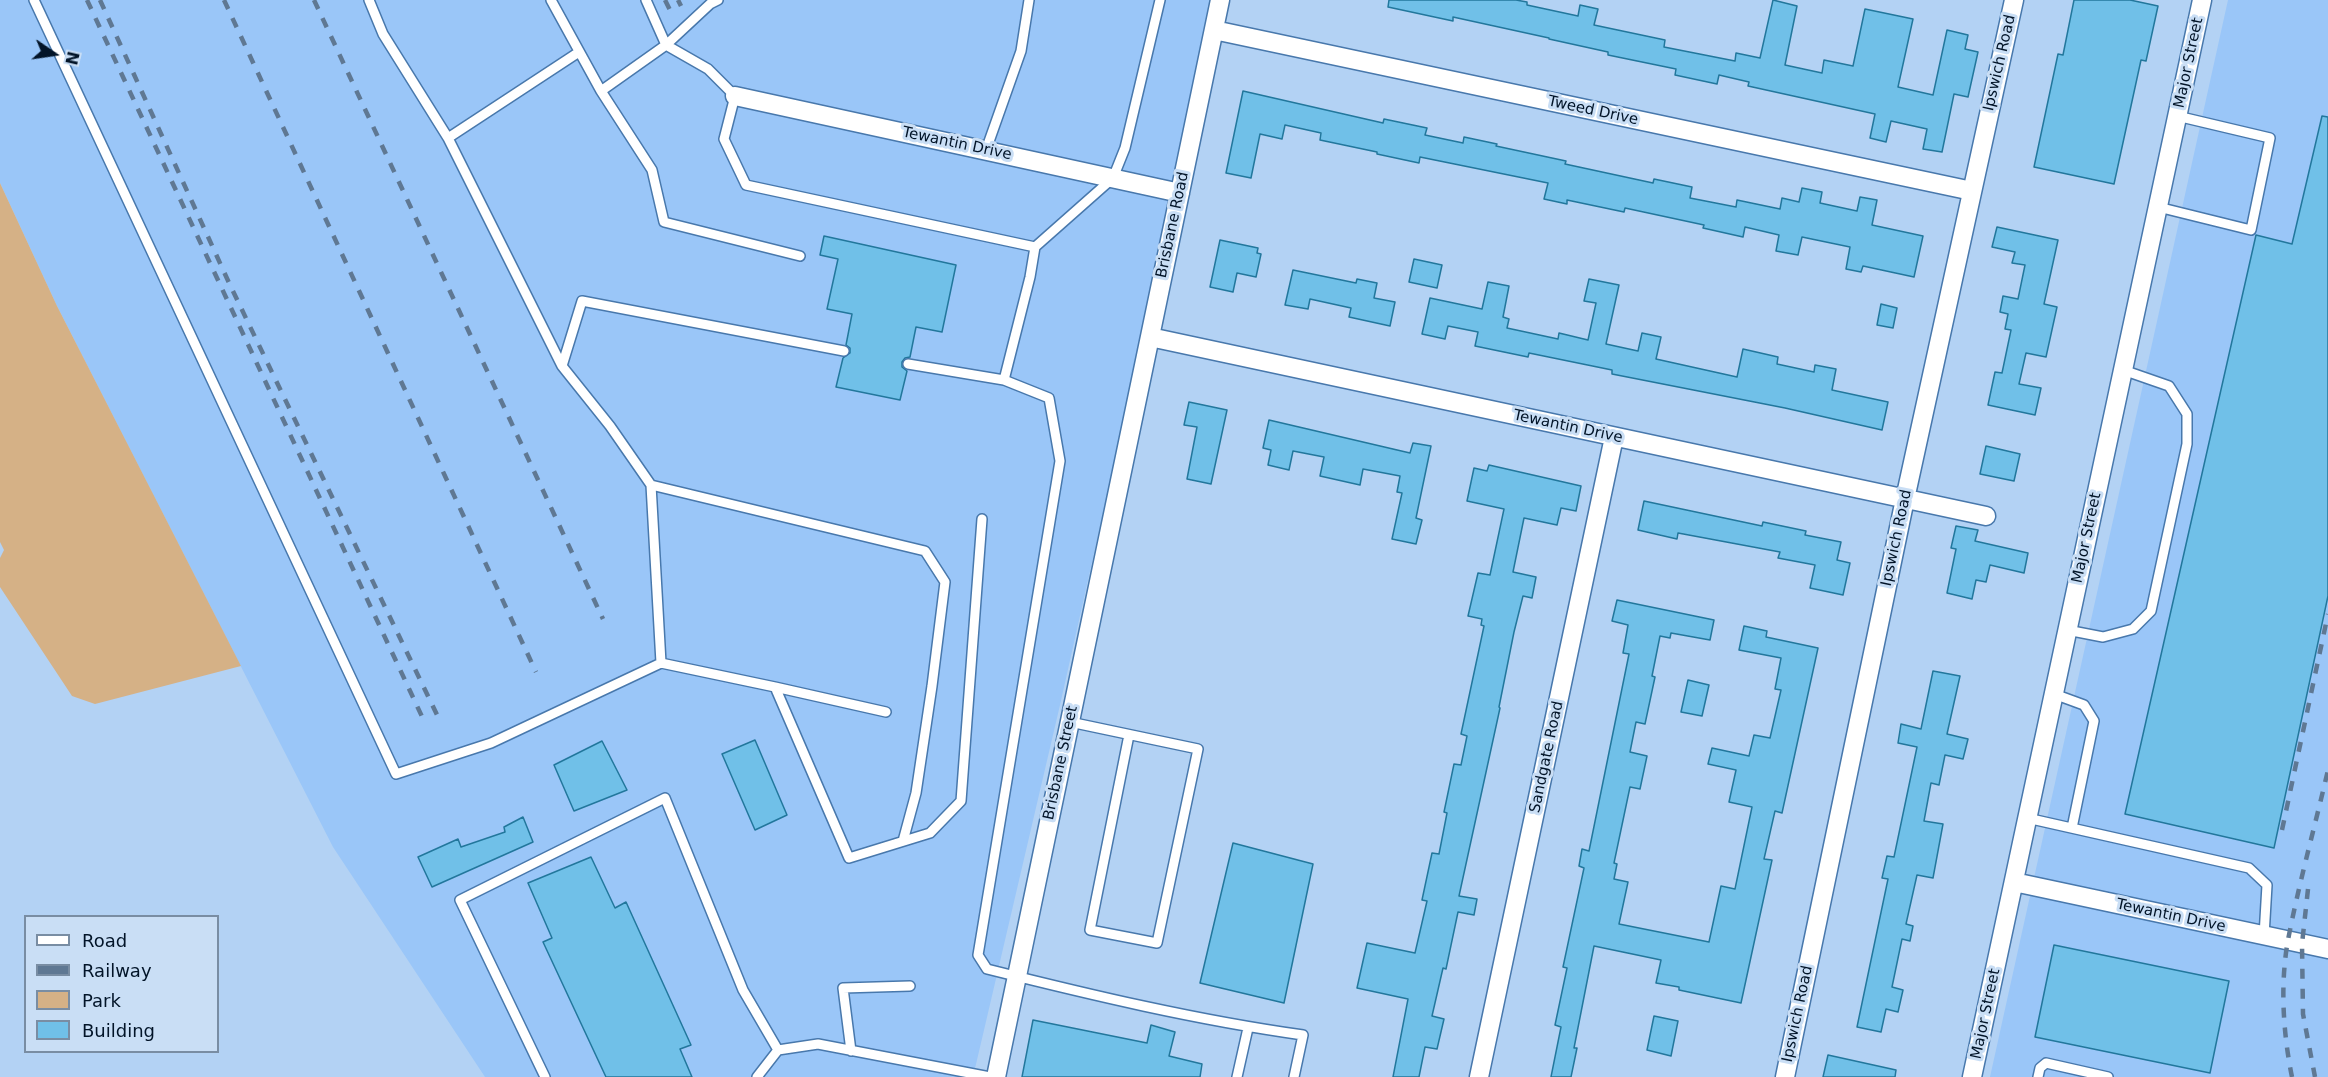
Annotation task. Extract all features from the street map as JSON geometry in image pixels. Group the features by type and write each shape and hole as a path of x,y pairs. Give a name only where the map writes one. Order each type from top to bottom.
{"street":[{"name":"Brisbane Road","path":"1126,449 1220,0"},
{"name":"Ipswich Road","path":"1785,1077 1905,499 2014,0"},
{"name":"Major Street","path":"1972,1077 2202,0"},
{"name":"Tweed Drive","path":"1214,30 1972,192"},
{"name":"Tewantin Drive","path":"735,96 1180,193"},
{"name":"Tewantin Drive","path":"1150,337 1986,516"},
{"name":"Sandgate Road","path":"1479,1077 1614,437"},
{"name":"Brisbane Street","path":"996,1077 1126,449"},
{"name":"Tewantin Drive","path":"2014,882 2328,949"}],"lane":[{"path":"34,0 396,774 491,743 661,663 886,712"},
{"path":"369,0 383,34 448,138 562,366 610,426 651,485 661,663"},
{"path":"551,0 601,91 652,170 664,222 800,256"},
{"path":"646,0 666,45 708,69 735,96 724,139 746,185 1035,247"},
{"path":"601,91 666,45 710,4 718,0"},
{"path":"986,150 1021,51 1029,0"},
{"path":"1004,380 1030,277 1035,247 1113,178 1125,148 1160,0"},
{"path":"448,138 579,52"},
{"path":"2158,207 2251,230 2270,138 2177,116"},
{"path":"562,366 582,301 844,351"},
{"path":"908,364 1004,380 1049,398 1060,461 978,955 987,969 1017,977 1248,1028 1303,1035 1293,1077"},
{"path":"2067,630 2103,637 2133,629 2151,611 2187,444 2187,414 2169,386 2123,370"},
{"path":"651,485 925,551 945,582 916,793 903,841"},
{"path":"775,687 849,858 930,833 961,801 982,519"},
{"path":"2054,694 2084,705 2094,721 2072,828"},
{"path":"1070,722 1198,749 1157,944 1090,930 1129,735"},
{"path":"545,1077 460,900 665,798 743,990 778,1050"},
{"path":"2027,818 2249,868 2267,885 2264,936"},
{"path":"851,1051 843,988 910,986"},
{"path":"1237,1077 1248,1028"},
{"path":"757,1077 778,1050 818,1044 990,1077"},
{"path":"2037,1077 2040,1068 2046,1064 2108,1077"}],"shaded area":[{"path":"0,0 1218,0 1060,705 973,1077 485,1077 333,847 57,306 0,183"},
{"path":"2228,0 2328,0 2328,1077 1990,1077"}],"green space":[{"path":"0,183 57,306 241,666 95,704 72,696 0,587 0,558 4,550 0,542"}],"building":[{"path":"1389,0 1516,0 1527,2 1527,5 1578,16 1580,5 1598,9 1594,25 1665,40 1664,47 1735,61 1736,53 1760,58 1773,0 1797,6 1785,65 1822,73 1824,60 1853,66 1865,9 1913,19 1898,87 1933,95 1947,30 1968,35 1965,49 1978,52 1968,97 1954,94 1942,152 1923,149 1927,129 1891,121 1886,142 1870,138 1875,114 1748,86 1749,82 1719,75 1717,84 1675,75 1676,69 1608,55 1608,52 1549,38 1453,17 1453,21 1388,7"},
{"path":"2074,0 2130,0 2158,6 2146,61 2141,60 2114,184 2034,167 2058,54 2063,55"},
{"path":"1243,91 1383,123 1384,119 1427,128 1425,135 1463,143 1464,137 1566,161 1565,164 1653,183 1654,179 1692,187 1690,198 1736,207 1737,200 1780,209 1782,198 1799,202 1802,188 1822,192 1820,203 1857,211 1860,197 1877,200 1872,225 1923,236 1914,277 1863,266 1861,272 1846,269 1850,247 1802,237 1798,255 1776,251 1779,235 1745,227 1743,237 1703,228 1704,225 1625,208 1624,212 1567,200 1567,204 1544,199 1548,183 1420,157 1419,163 1377,154 1377,152 1320,140 1321,133 1285,125 1282,139 1260,134 1251,178 1226,173"},
{"path":"2322,116 2328,117 2328,596 2274,848 2125,814 2256,235 2292,244"},
{"path":"1997,227 2058,240 2044,304 2057,307 2046,357 2026,353 2019,384 2041,388 2035,415 1988,405 1995,372 2002,373 2011,330 2005,329 2008,314 2000,312 2003,296 2018,299 2025,265 2012,263 2015,252 1992,247"},
{"path":"824,236 956,265 942,332 916,327 910,357 905,358 902,362 902,367 907,371 900,400 836,387 843,358 850,353 850,348 846,345 852,314 827,309 838,259 820,255"},
{"path":"1220,240 1258,248 1257,253 1261,254 1256,277 1237,273 1233,292 1210,287"},
{"path":"1414,259 1442,265 1437,288 1409,282"},
{"path":"1293,270 1356,283 1357,279 1377,283 1374,298 1395,302 1390,326 1349,317 1351,308 1310,299 1308,309 1285,305"},
{"path":"1589,279 1619,285 1606,344 1638,351 1642,333 1661,337 1656,359 1737,377 1743,349 1778,357 1777,364 1814,372 1815,365 1836,369 1832,390 1888,402 1882,430 1785,408 1612,374 1612,370 1529,353 1528,357 1475,346 1478,332 1448,326 1445,339 1422,334 1430,298 1482,309 1488,282 1509,286 1503,317 1509,319 1507,328 1558,339 1559,333 1588,340 1596,303 1584,301"},
{"path":"1881,304 1897,308 1893,328 1877,325"},
{"path":"1189,402 1227,410 1211,484 1187,479 1197,427 1184,425"},
{"path":"1269,420 1410,453 1413,443 1431,446 1416,518 1422,520 1416,544 1392,539 1402,493 1397,492 1400,476 1363,469 1360,485 1320,476 1324,457 1293,451 1289,470 1268,465 1271,450 1263,448"},
{"path":"1986,446 2020,454 2014,481 1980,474"},
{"path":"1489,465 1581,486 1576,511 1561,508 1557,525 1524,518 1513,572 1536,577 1532,598 1523,596 1514,632 1459,896 1477,899 1474,915 1458,912 1446,969 1443,968 1432,1016 1444,1019 1437,1049 1425,1047 1419,1077 1393,1077 1408,999 1357,988 1367,943 1415,953 1427,901 1422,900 1432,853 1439,854 1447,813 1444,812 1454,764 1461,765 1467,736 1461,734 1484,626 1481,625 1482,619 1468,616 1478,573 1490,575 1504,509 1467,501 1474,468 1487,471"},
{"path":"1644,501 1762,526 1763,522 1806,531 1805,535 1841,542 1837,560 1850,563 1843,595 1810,588 1815,565 1778,558 1780,552 1678,533 1677,539 1638,530"},
{"path":"1956,526 1978,530 1975,541 2028,553 2024,573 1990,565 1986,582 1976,580 1972,599 1947,593 1956,549 1951,548"},
{"path":"1617,600 1714,620 1710,640 1671,633 1670,638 1660,636 1652,676 1655,677 1645,724 1636,722 1630,752 1647,756 1640,789 1630,787 1614,863 1617,864 1614,879 1628,882 1619,924 1709,942 1721,886 1735,889 1752,807 1729,802 1736,770 1708,764 1712,748 1749,756 1754,735 1770,738 1781,690 1775,689 1781,658 1739,650 1744,626 1767,631 1766,637 1818,648 1782,813 1775,811 1764,859 1772,860 1741,1003 1656,983 1661,960 1594,946 1574,1048 1577,1048 1571,1077 1551,1077 1561,1027 1555,1025 1567,968 1563,967 1584,868 1579,866 1582,849 1589,851 1629,654 1623,653 1628,625 1612,621"},
{"path":"1933,671 1960,676 1947,734 1968,739 1963,759 1945,755 1939,785 1931,783 1924,821 1943,824 1933,878 1917,875 1906,924 1913,926 1910,941 1902,939 1892,987 1903,990 1898,1012 1886,1009 1881,1032 1857,1027 1888,879 1882,878 1887,856 1894,857 1917,747 1898,743 1901,724 1921,729"},
{"path":"1688,680 1709,685 1702,716 1681,712"},
{"path":"755,740 787,815 755,830 722,754"},
{"path":"602,741 627,790 574,811 554,765"},
{"path":"523,817 533,842 432,887 418,857 458,839 461,847 505,832 504,827"},
{"path":"1233,843 1313,864 1284,1003 1200,983"},
{"path":"591,857 615,908 626,902 691,1045 680,1049 692,1077 606,1077 543,942 552,938 528,883"},
{"path":"2054,945 2229,981 2210,1073 2035,1037"},
{"path":"1654,1016 1678,1021 1671,1056 1647,1050"},
{"path":"1033,1020 1147,1043 1151,1025 1175,1032 1169,1056 1202,1064 1200,1077 1022,1077"},
{"path":"1828,1055 1896,1070 1895,1077 1823,1077"}],"railway":[{"path":"87,0 425,723"},
{"path":"100,0 230,285 440,721"},
{"path":"224,0 536,672"},
{"path":"314,0 603,619"},
{"path":"665,0 672,14"},
{"path":"678,0 681,6"},
{"path":"2282,830 2328,614"},
{"path":"2292,1077 2286,1043 2284,974 2297,897 2328,770"},
{"path":"2308,889 2302,944 2303,1014 2315,1077"}]}
